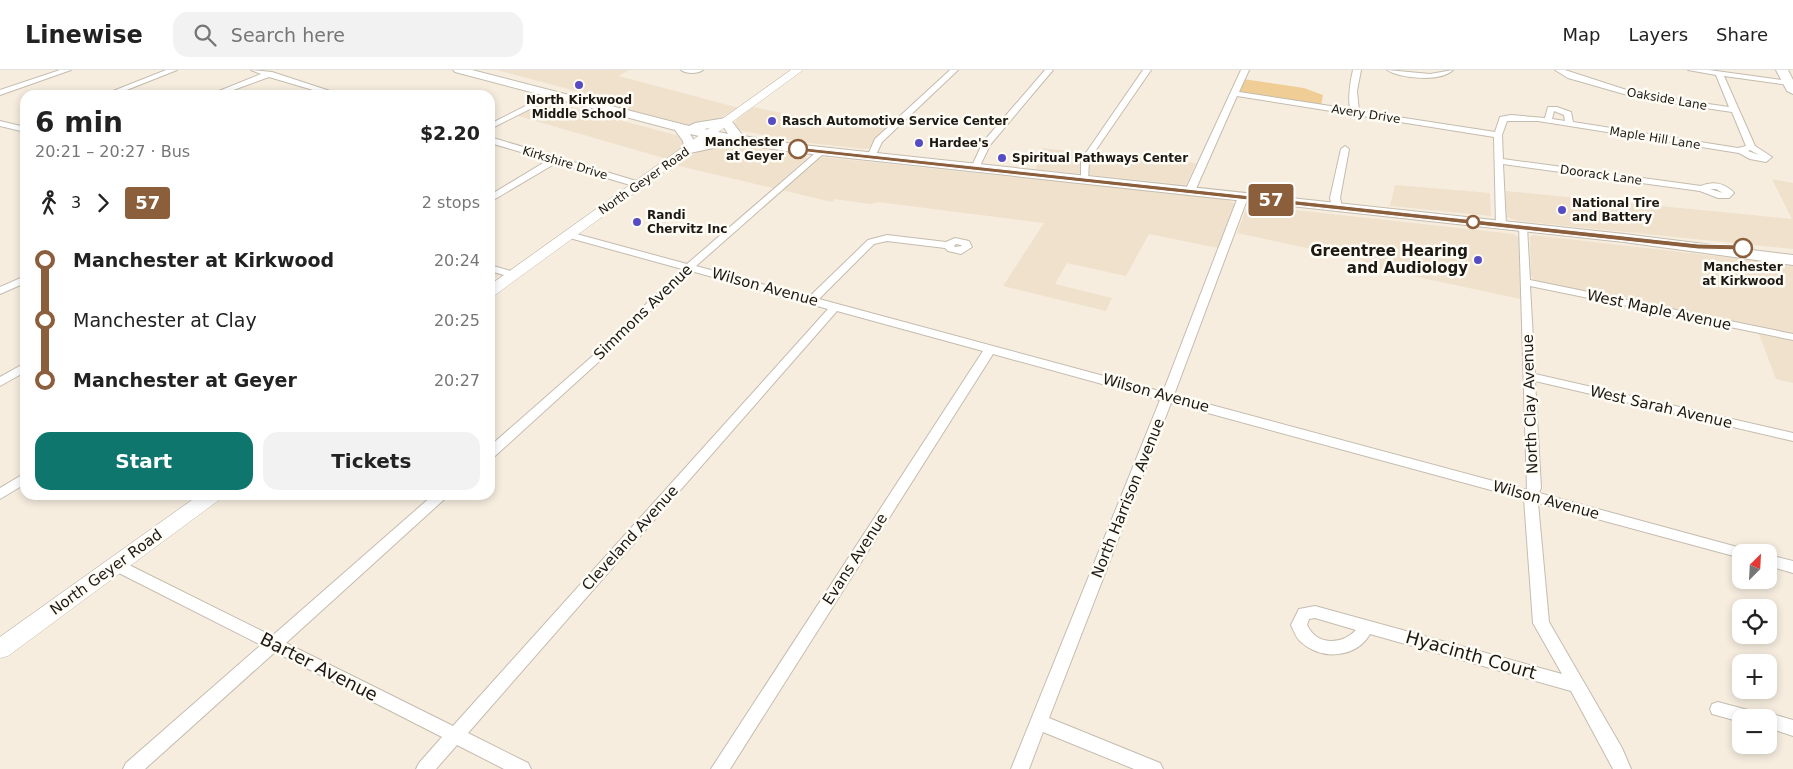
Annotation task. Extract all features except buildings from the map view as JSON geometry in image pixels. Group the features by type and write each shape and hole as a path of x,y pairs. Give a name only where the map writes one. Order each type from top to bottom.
{"main road":[{"path":"459,70 709,135 820,152 1698,246 1724,246 1793,253"},
{"path":"1782,70 1791,87"},
{"path":"679,128 726,122 740,140"},
{"path":"679,128 689,141 690,149 740,140"},
{"path":"1698,246 1730,254 1793,260"}],"street":[{"path":"0,93 67,70"},
{"path":"120,90 173,70"},
{"path":"255,70 314,90"},
{"path":"226,90 279,70"},
{"path":"685,70 699,70"},
{"name":"North Geyer Road","path":"495,288 798,70"},
{"path":"871,157 878,140 954,70"},
{"path":"975,168 986,144 1049,70"},
{"path":"1084,180 1085,160 1147,70"},
{"path":"1190,191 1244,70"},
{"path":"1354,112 1352,85 1357,70"},
{"path":"1391,70 1433,76 1447,73 1449,70"},
{"name":"Oakside Lane","path":"1559,70 1571,76"},
{"path":"1692,70 1791,87"},
{"name":"Oakside Lane","path":"1550,72 1571,76 1638,96 1735,110"},
{"path":"1719,74 1751,147 1741,151"},
{"name":"Avery Drive","path":"1233,93 1498,135"},
{"path":"495,125 554,96"},
{"path":"1548,120 1549,111 1557,109 1568,114 1569,124"},
{"name":"Maple Hill Lane","path":"1498,135 1503,119 1511,117 1548,120 1741,151 1753,157 1766,159 1768,157 1751,147"},
{"path":"0,123 20,127"},
{"path":"1498,135 1501,225"},
{"name":"Kirkshire Drive","path":"495,142 640,185"},
{"path":"1337,207 1335,198 1345,149"},
{"name":"Simmons Avenue","path":"495,449 600,355 689,267 820,152"},
{"path":"495,196 554,160"},
{"name":"Doorack Lane","path":"1500,161 1702,189"},
{"name":"North Harrison Avenue","path":"1020,769 1168,396 1243,197"},
{"name":"North Clay Avenue","path":"1522,227 1534,488 1530,496 1541,623 1616,754 1622,769"},
{"name":"Wilson Avenue","path":"569,235 1732,551"},
{"path":"812,300 871,242 887,238 948,245"},
{"path":"495,269 514,275"},
{"path":"0,291 20,281"},
{"name":"West Maple Avenue","path":"1525,282 1793,337"},
{"name":"Cleveland Avenue","path":"425,769 835,307"},
{"name":"Evans Avenue","path":"720,769 990,348"},
{"path":"0,382 20,370"},
{"name":"West Sarah Avenue","path":"1530,376 1793,438"},
{"path":"0,494 20,481"},
{"name":"North Geyer Road","path":"0,649 205,500"},
{"path":"132,769 436,500"},
{"path":"1778,563 1793,567"},
{"name":"Barter Avenue","path":"116,565 522,769"},
{"name":"Hyacinth Court","path":"1366,627 1576,685"},
{"path":"1718,709 1732,713"},
{"path":"1038,722 1154,769"},
{"path":"1777,723 1793,728"}],"shaded area":[{"path":"497,70 629,70 619,76 739,108 713,122 690,125 581,98 587,94"},
{"path":"1243,79 1304,88 1323,95 1321,106 1236,92"},
{"path":"553,102 679,136 684,139 687,145 667,159 518,116 546,103"},
{"path":"752,107 838,124 887,128 871,148 865,149 800,142 738,130 734,125 736,120"},
{"path":"724,144 801,155 807,158 773,188 675,165 702,149"},
{"path":"1042,148 1196,163 1186,185 1036,169"},
{"path":"818,158 1224,199 1236,204 1218,248 1149,234 1126,276 1067,263 1055,284 1112,298 1106,311 1003,286 1044,223 878,202 870,204 835,199 832,202 781,190"},
{"path":"1772,179 1793,183 1793,249 1518,221 1506,217 1506,191 1792,219"},
{"path":"1395,185 1490,193 1491,216 1390,206"},
{"path":"1247,206 1514,234 1519,238 1520,299 1362,265 1363,260 1237,233"},
{"path":"1533,235 1793,265 1793,335 1535,281 1531,275 1530,237"},
{"path":"1759,334 1793,341 1793,383 1776,379"}],"bus line":[{"name":"57","path":"798,149 1698,246 1743,248"}],"place":[{"name":"North Kirkwood Middle School","path":"579,85"},
{"name":"Rasch Automotive Service Center","path":"772,121"},
{"name":"Hardee's","path":"919,143"},
{"name":"Manchester at Geyer","path":"798,149"},
{"name":"Spiritual Pathways Center","path":"1002,158"},
{"name":"National Tire and Battery","path":"1562,210"},
{"name":"Randi Chervitz Inc","path":"637,222"},
{"name":"Manchester at Kirkwood","path":"1743,248"},
{"name":"Greentree Hearing and Audiology","path":"1478,260"}]}
